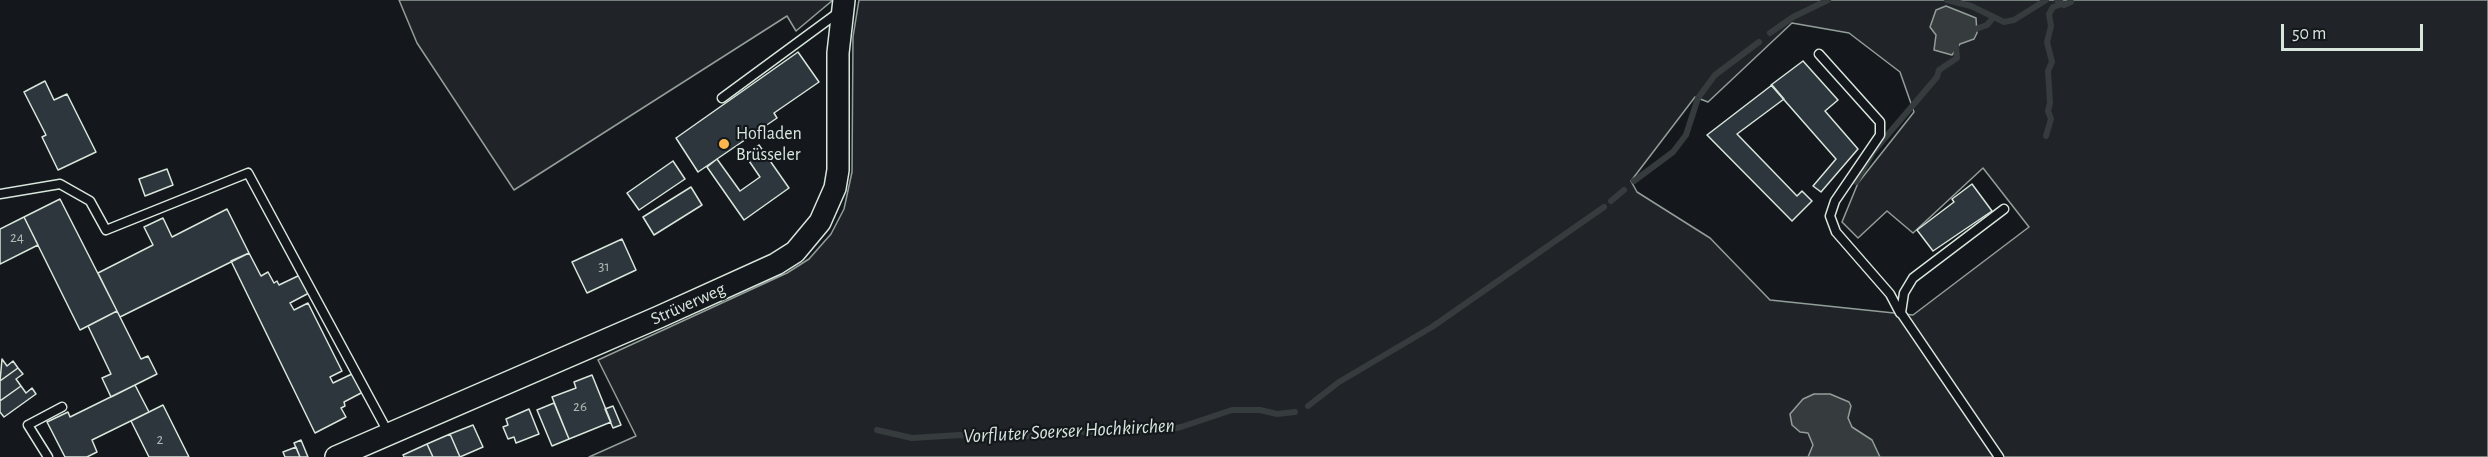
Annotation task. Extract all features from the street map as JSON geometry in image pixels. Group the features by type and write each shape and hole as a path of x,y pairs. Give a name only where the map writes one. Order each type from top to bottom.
{"street":[{"name":"Strüverweg","path":"336,457 744,279 795,252 820,222 835,189 838,170 838,53 843,5"}],"lane":[{"path":"722,98 843,5"},
{"path":"1819,54 1880,122 1880,135 1835,201 1830,216 1836,232 1890,294 1900,313 1999,457"},
{"path":"0,195 60,184 90,201 106,230 248,173 389,435"},
{"path":"1900,313 1904,293 1913,278 2004,209"},
{"path":"48,457 28,425 62,406"}],"shaded area":[{"path":"399,0 833,0 796,31 787,16 514,190 417,43"},
{"path":"859,0 2488,0 2488,457 589,457 636,436 598,360 787,273 809,259 831,234 844,209 852,172 853,37","holes":["1792,23 1849,33 1900,72 1914,112 1858,183 1842,222 1858,238 1887,211 1913,233 1983,168 2029,227 1913,315 1770,300 1710,238 1637,192 1631,181 1695,97 1708,102"]},
{"path":"1946,6 1976,18 1977,33 1974,39 1960,44 1952,55 1934,50 1936,35 1930,27 1936,10"},
{"path":"1814,394 1830,394 1849,402 1851,406 1848,418 1852,427 1872,440 1880,457 1808,457 1813,445 1808,433 1800,432 1792,425 1790,414 1803,399"}],"building":[{"path":"798,52 819,82 774,113 777,118 698,172 676,138"},
{"path":"1803,61 1838,100 1825,111 1858,149 1821,192 1813,186 1836,159 1771,85"},
{"path":"45,81 54,100 67,94 96,152 58,170 42,137 46,135 24,92"},
{"path":"1772,85 1784,99 1737,134 1797,196 1802,191 1812,201 1792,221 1707,135"},
{"path":"759,145 789,188 744,220 707,167 717,159 740,191 760,177 745,155"},
{"path":"673,161 685,179 639,210 627,193"},
{"path":"167,169 173,185 145,196 139,179"},
{"path":"1972,184 1992,211 1933,251 1917,230 1954,202 1952,199"},
{"path":"691,187 702,205 654,235 643,217"},
{"path":"60,199 117,311 80,330 24,217"},
{"path":"227,209 249,253 120,317 98,273 153,245 144,227 163,218 172,237"},
{"path":"24,217 38,245 0,264 0,229"},
{"path":"622,239 636,270 587,293 572,262"},
{"path":"249,253 261,276 268,272 274,283 277,281 279,285 300,275 309,293 290,303 294,310 308,303 342,371 330,377 333,383 354,373 363,392 344,402 345,406 341,408 346,417 315,433 231,261"},
{"path":"117,311 141,359 148,356 157,374 111,397 102,378 111,374 88,326"},
{"path":"2,359 7,366 13,361 18,368 0,381"},
{"path":"18,368 23,374 16,379 21,386 0,401 0,381"},
{"path":"592,375 611,422 569,439 552,397 576,388 574,382"},
{"path":"135,385 149,412 92,440 97,452 87,457 65,457 47,422 68,412 70,417"},
{"path":"21,386 26,393 32,388 36,394 4,417 0,412 0,401"},
{"path":"554,403 569,439 552,446 537,410"},
{"path":"163,405 189,457 149,457 131,421"},
{"path":"613,406 621,425 613,428 605,409"},
{"path":"529,409 539,434 516,443 514,437 508,439 503,427 508,425 506,419"},
{"path":"473,425 483,447 460,457 450,434"},
{"path":"450,434 460,457 433,457 427,444"},
{"path":"301,440 308,457 300,457 294,443"},
{"path":"427,444 433,457 404,457 403,455"},
{"path":"296,447 300,457 285,457 283,452"}],"waterway":[{"name":"Vorfluter Soerser Hochkirchen","path":"1770,33 1793,17 1828,0"},
{"name":"Vorfluter Soerser Hochkirchen","path":"1947,0 1971,6 2004,22 2014,20 2046,0"},
{"name":"Vorfluter Soerser Hochkirchen","path":"2057,0 2064,5 2071,2"},
{"path":"2046,136 2051,119 2048,111 2050,103 2048,71 2052,62 2047,42 2051,26 2049,14 2053,7 2062,4"},
{"path":"1970,31 1987,25 1993,18"},
{"name":"Vorfluter Soerser Hochkirchen","path":"1634,181 1673,152 1686,135 1698,98 1715,75 1759,42"},
{"path":"1856,182 1873,152 1937,77 1939,70 1957,58 1956,46"},
{"name":"Vorfluter Soerser Hochkirchen","path":"1611,201 1624,190"},
{"name":"Vorfluter Soerser Hochkirchen","path":"1308,406 1339,382 1432,327 1604,207"},
{"name":"Vorfluter Soerser Hochkirchen","path":"877,430 912,438 960,435 1016,438 1069,430 1085,432 1166,430 1232,410 1260,410 1277,414 1295,412"}],"place":[{"name":"Hofladen Brüsseler","path":"724,144"}]}
